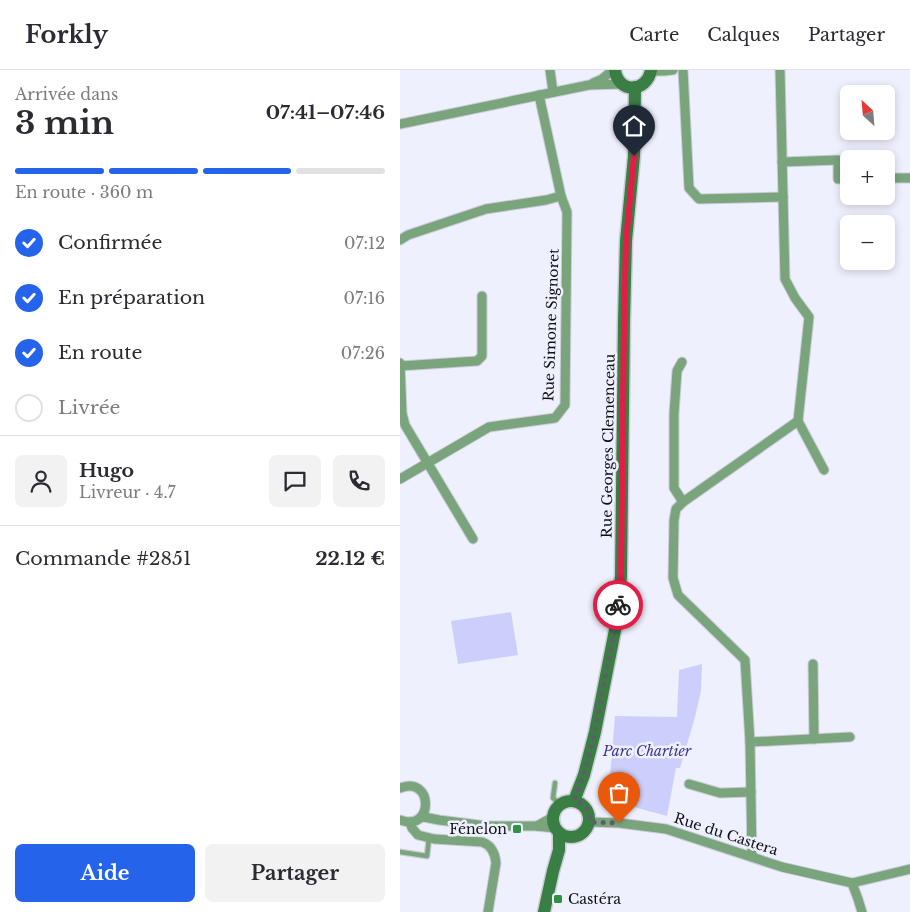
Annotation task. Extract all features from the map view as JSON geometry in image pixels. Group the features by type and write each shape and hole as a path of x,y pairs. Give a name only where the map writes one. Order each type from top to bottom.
{"street":[{"path":"550,70 553,92"},
{"path":"588,86 602,80 614,70 618,80 629,86"},
{"path":"400,124 588,86 640,86 648,80 651,70 673,70"},
{"path":"683,70 689,188 699,199 783,197"},
{"path":"780,70 785,279 795,298 809,317 798,421 824,470"},
{"name":"Rue Georges Clemenceau","path":"574,800 584,775 595,732 616,625 621,576 625,271 634,156 629,86"},
{"name":"Rue Simone Signoret","path":"400,479 489,427 554,418 565,405 567,212 561,196 539,95"},
{"path":"782,162 838,160 838,179 840,179"},
{"path":"895,178 910,178"},
{"path":"400,240 408,235 486,209 561,196"},
{"path":"473,539 405,425 402,413 400,364 477,361 482,356 482,296"},
{"path":"682,362 677,371 675,397 674,488 683,502"},
{"path":"752,857 750,742 745,660 678,595 673,578 674,520 676,509 683,502 798,421"},
{"path":"813,664 814,739"},
{"path":"750,742 850,737"},
{"path":"689,784 720,793 751,792"},
{"path":"403,785 422,792 425,798 426,809 420,818"},
{"path":"544,912 559,850 554,811 560,804 569,800 580,802 588,810 590,822 584,832 574,837 564,836 556,826"},
{"path":"426,809 439,820"},
{"path":"400,820 410,822 424,817 487,826 556,826"},
{"path":"410,822 418,835 429,838 482,842 492,850 496,863 488,912"},
{"name":"Rue du Castera","path":"590,822 619,823 666,829 782,867 852,883"},
{"path":"550,912 566,851 574,837"},
{"path":"862,912 852,883 910,869"}],"lane":[{"path":"554,783 553,798 560,804"},
{"path":"400,852 426,856 429,838"}],"green space":[{"path":"511,612 518,655 458,664 451,621"},
{"name":"Parc Chartier","path":"702,664 701,691 680,768 676,768 667,816 608,800 615,716 677,717 679,670"}],"way so far":[{"path":"618,605 616,625 595,732 584,775 574,800 580,802 588,810 590,822 619,823"}],"place":[{"name":"Fénelon","path":"517,829"},
{"name":"Castéra","path":"558,899"}],"route":[{"path":"618,605 621,576 626,241 634,156"}]}
